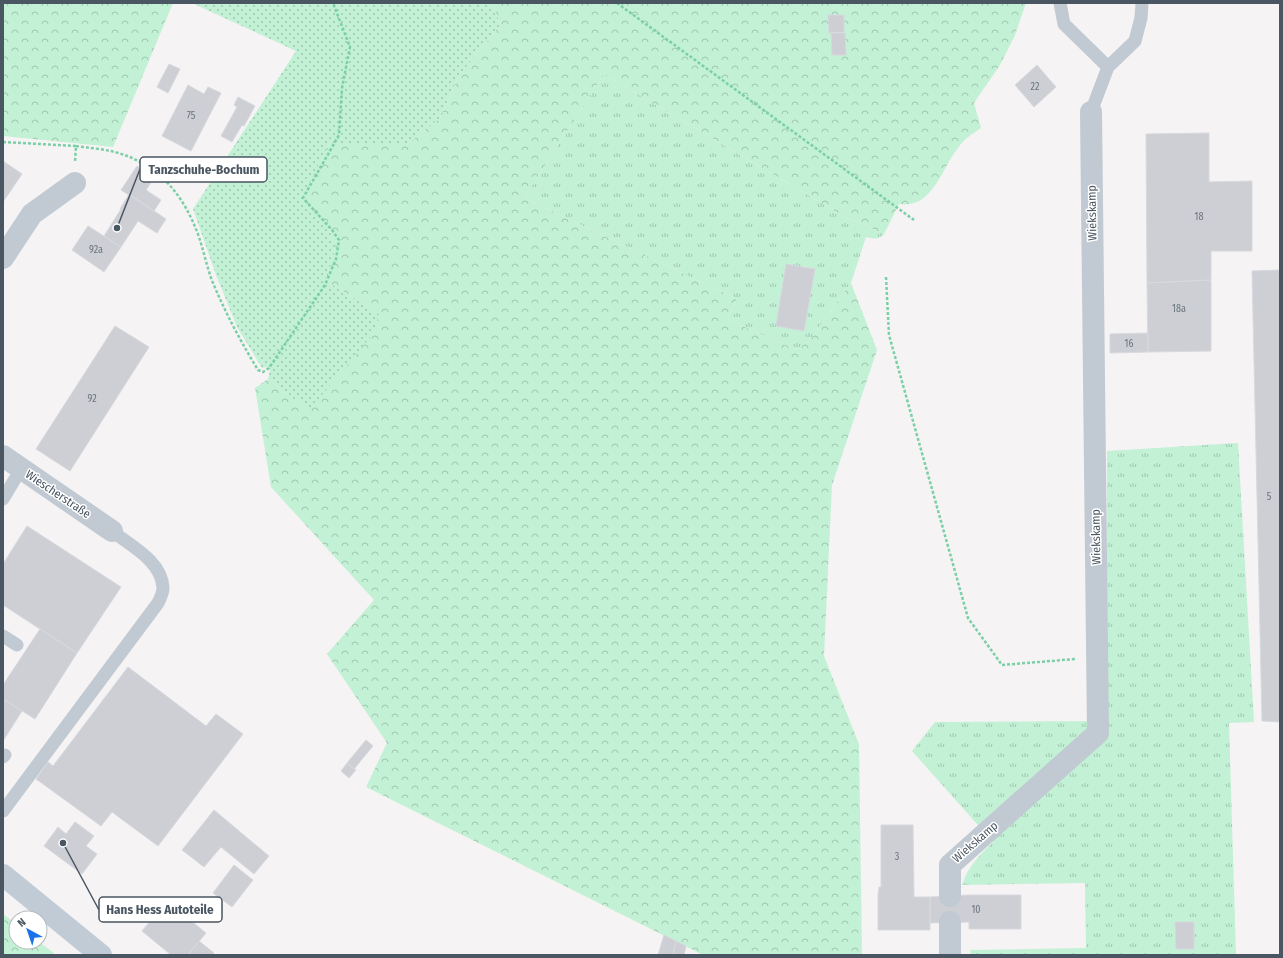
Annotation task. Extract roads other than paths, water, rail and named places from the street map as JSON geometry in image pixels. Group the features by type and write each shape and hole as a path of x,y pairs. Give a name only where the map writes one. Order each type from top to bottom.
{"main road":[{"path":"3,875 101,955"}],"street":[{"name":"Wiekskamp","path":"950,896 950,865 1098,733 1091,112"},
{"path":"3,258 32,214 75,183"},
{"name":"Wiescherstraße","path":"3,456 112,531"},
{"path":"950,922 950,955"}],"lane":[{"path":"1060,3 1064,24 1108,66"},
{"path":"1091,112 1108,66 1135,41 1141,18 1142,3"},
{"path":"3,499 22,469"},
{"path":"3,810 158,603 164,590 159,573 148,558 112,531"},
{"path":"3,636 17,645"}],"place":[{"name":"Tanzschuhe-Bochum","path":"117,228"},
{"name":"Hans Hess Autoteile","path":"63,843"}]}
